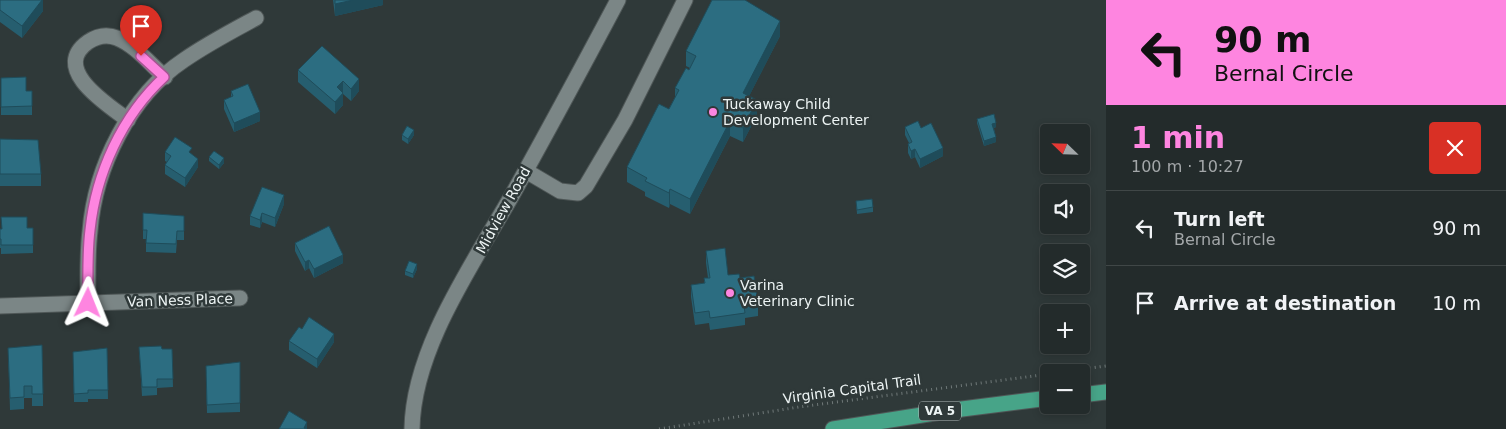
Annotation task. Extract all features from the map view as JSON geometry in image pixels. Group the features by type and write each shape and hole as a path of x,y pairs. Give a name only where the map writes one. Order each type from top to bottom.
{"main road":[{"path":"1090,393 1106,392"},
{"name":"VA 5","path":"833,429 927,413 1040,399"}],"street":[{"name":"Midview Road","path":"412,429 420,380 441,322 526,171 618,0"},
{"path":"526,171 560,191 578,193 586,186 625,120 685,0"},
{"path":"88,303 90,230 97,192 109,156 128,120 164,77 182,60 256,18"},
{"path":"128,120 90,91 82,82 77,71 77,58 84,45 94,38 105,35 117,38 129,45 164,77"},
{"name":"Van Ness Place","path":"0,306 240,298"}],"path":[{"path":"1090,368 1106,366"},
{"name":"Virginia Capital Trail","path":"659,429 799,407 1040,375"}],"building":[{"path":"0,0 42,0 22,26 0,10"},
{"path":"335,0 353,0 335,4"},
{"name":"Tuckaway Child Development Center","path":"712,0 745,0 780,21 743,93 757,100 743,128 730,121 690,199 670,189 669,193 645,181 647,178 627,167 659,104 669,109 679,90 675,88 686,68 689,70 696,56 686,51"},
{"path":"322,46 359,79 351,89 343,81 337,87 343,93 335,102 298,70"},
{"path":"26,77 26,91 32,91 32,106 1,107 1,78"},
{"path":"248,84 260,112 234,123 224,100 233,96 231,91"},
{"path":"994,114 996,123 992,124 996,137 984,141 977,119"},
{"path":"918,121 921,128 931,123 943,148 920,159 915,149 911,151 908,144 912,142 905,127"},
{"path":"407,126 414,130 408,139 402,135"},
{"path":"175,137 192,148 189,152 198,159 185,178 165,165 171,156 165,152"},
{"path":"0,139 38,140 41,174 0,174"},
{"path":"214,151 224,158 219,165 209,157"},
{"path":"262,187 284,195 275,218 262,213 260,220 250,216"},
{"path":"872,199 873,207 857,210 856,201"},
{"path":"143,213 184,216 184,231 177,231 176,244 146,243 147,230 143,230"},
{"path":"1,217 27,217 27,228 33,228 33,245 1,245"},
{"path":"329,226 343,255 314,269 309,260 305,262 295,243"},
{"name":"Varina Veterinary Clinic","path":"725,248 728,275 739,274 740,278 754,276 758,304 744,306 745,313 710,318 709,311 695,313 691,285 705,283 704,278 710,278 706,251"},
{"path":"409,261 417,264 413,274 405,271"},
{"path":"309,317 334,334 317,359 289,341 299,327 302,329"},
{"path":"42,345 43,394 32,394 32,386 24,386 24,397 10,398 8,348"},
{"path":"161,346 162,349 172,349 173,379 157,379 157,387 142,387 139,347"},
{"path":"107,348 108,390 88,390 88,393 74,394 73,352"},
{"path":"240,362 240,403 207,405 206,366"},
{"path":"289,411 307,422 304,428 306,429 279,429"}],"place":[{"name":"Tuckaway Child Development Center","path":"713,112"},
{"name":"Varina Veterinary Clinic","path":"730,293"}],"route":[{"path":"88,303 90,230 97,192 109,156 128,120 154,86 164,77 141,56"}]}
